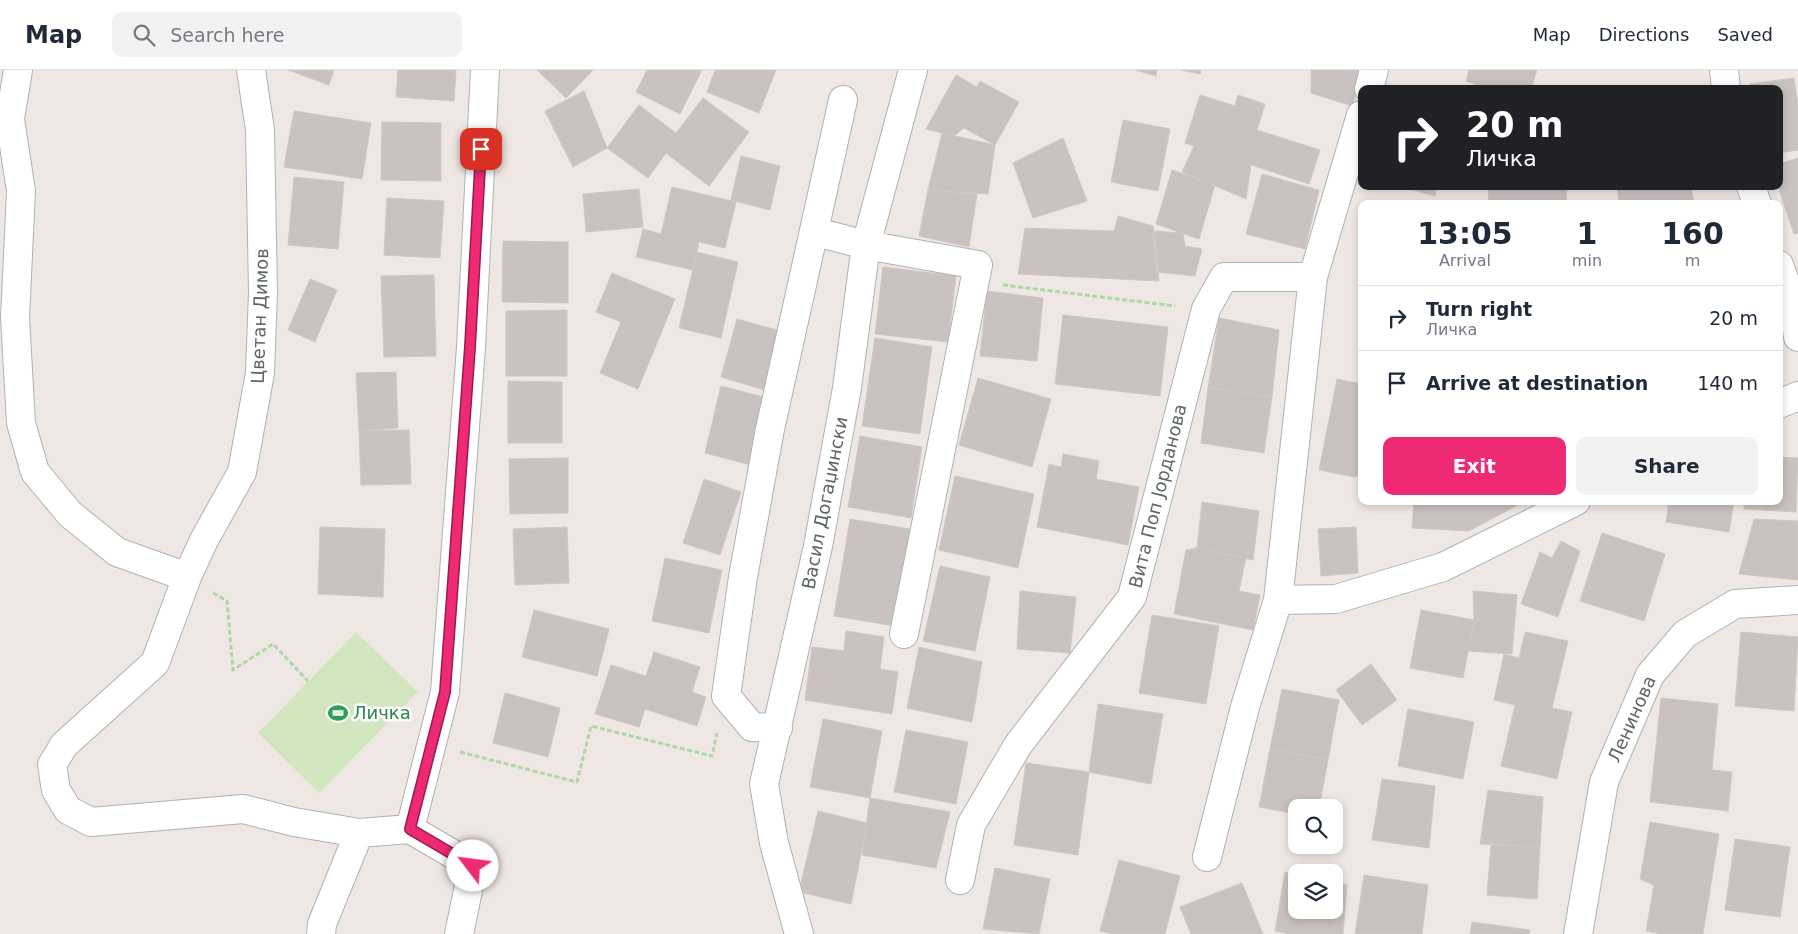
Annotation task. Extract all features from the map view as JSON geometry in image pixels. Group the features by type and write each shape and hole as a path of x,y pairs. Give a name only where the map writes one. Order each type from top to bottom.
{"street":[{"path":"18,70 5,118 21,191 15,318 21,423 35,472 70,514 118,552 187,577"},
{"name":"Цветан Димов","path":"251,70 260,130 263,292 260,373 242,472 204,540 187,577 155,663 64,745 52,765 56,790 68,810 91,822 243,809 294,822 359,833 410,829"},
{"path":"460,934 473,866 410,829 445,692 470,347 485,70"},
{"name":"Васил Догаџински","path":"799,934 774,843 764,784 818,546 847,388 866,245 913,70"},
{"path":"1370,85 1374,70"},
{"path":"1724,70 1726,85"},
{"path":"778,728 752,726 726,696 743,577 770,429 816,232 843,100"},
{"path":"1207,857 1245,708 1278,600 1313,278 1358,125"},
{"path":"816,232 866,245 978,265 904,634"},
{"path":"1783,276 1794,306 1798,337"},
{"name":"Вита Поп Јорданова","path":"960,880 971,825 1018,745 1132,597 1206,309 1224,277 1313,278"},
{"path":"1783,402 1798,396"},
{"path":"1278,600 1336,599 1443,567 1568,505"},
{"name":"Ленинова","path":"1578,934 1604,782 1650,675 1685,634 1735,604 1798,600"},
{"path":"320,934 322,924 359,833"}],"path":[{"path":"975,281 1206,309"},
{"path":"187,577 227,601 233,670 272,644 308,682"},
{"path":"431,745 577,782 591,726 712,756 726,696"}],"green space":[{"name":"Личка","path":"356,632 418,692 319,793 258,733"}],"building":[{"path":"288,70 334,70 329,85"},
{"path":"398,70 456,70 454,101 396,97"},
{"path":"537,70 593,70 566,98"},
{"path":"647,70 702,70 680,114 636,92"},
{"path":"715,70 776,70 759,113 707,92"},
{"path":"1135,70 1157,70 1156,76"},
{"path":"1181,70 1201,70 1200,74"},
{"path":"1311,70 1364,70 1352,106 1311,93"},
{"path":"1469,70 1537,70 1532,85 1477,85 1466,81"},
{"path":"956,75 977,87 980,81 1019,102 995,145 964,128 954,136 926,129"},
{"path":"1794,78 1798,105 1798,150 1783,152 1783,85 1750,84"},
{"path":"584,91 607,148 573,167 545,111"},
{"path":"1200,95 1235,106 1238,95 1265,104 1257,130 1320,150 1309,184 1185,143"},
{"path":"703,98 749,132 709,186 666,153 648,178 607,148 639,105 676,133"},
{"path":"294,111 371,123 362,179 284,167"},
{"path":"1123,120 1170,129 1158,191 1111,182"},
{"path":"382,122 441,123 441,181 381,180"},
{"path":"942,133 995,145 988,194 928,190"},
{"path":"1063,138 1087,201 1033,218 1013,163"},
{"path":"1194,146 1251,165 1246,199 1182,172"},
{"path":"741,156 780,166 770,210 731,200"},
{"path":"1798,158 1798,233 1794,234 1779,190 1783,190 1783,163"},
{"path":"1172,170 1215,185 1199,239 1156,224"},
{"path":"1262,174 1319,190 1305,249 1246,234"},
{"path":"294,177 344,182 338,249 288,245"},
{"path":"672,187 736,202 725,248 699,242 693,270 636,257 643,229 661,234"},
{"path":"639,189 643,227 586,232 583,194"},
{"path":"928,190 977,194 969,247 919,236"},
{"path":"1413,190 1436,190 1435,196"},
{"path":"1489,190 1567,190 1566,200 1488,200"},
{"path":"1617,190 1692,190 1693,200 1619,200"},
{"path":"387,198 444,201 440,258 384,255"},
{"path":"1118,216 1153,226 1159,281 1018,274 1025,228 1114,231"},
{"path":"1153,231 1183,233 1185,246 1202,249 1195,276 1157,272"},
{"path":"503,241 568,242 568,303 502,302"},
{"path":"697,252 738,262 721,338 679,328"},
{"path":"883,267 956,276 948,342 875,334"},
{"path":"612,273 675,299 638,389 600,373 621,322 596,312"},
{"path":"434,275 436,356 384,357 381,276"},
{"path":"310,279 337,290 315,342 288,330"},
{"path":"987,291 1043,298 1037,361 980,356"},
{"path":"567,310 567,376 506,376 506,311"},
{"path":"1063,315 1168,327 1160,396 1055,384"},
{"path":"1219,318 1279,330 1272,397 1208,388"},
{"path":"737,319 784,332 768,391 721,377"},
{"path":"875,338 932,347 920,434 862,426"},
{"path":"396,372 398,428 359,431 356,373"},
{"path":"978,378 1051,399 1032,467 959,445"},
{"path":"1337,379 1358,383 1358,476 1354,477 1319,470"},
{"path":"508,381 562,382 562,443 508,443"},
{"path":"721,386 768,398 751,465 705,453"},
{"path":"1208,388 1272,397 1264,453 1201,443"},
{"path":"409,430 411,484 361,485 359,431"},
{"path":"860,436 922,447 911,518 848,507"},
{"path":"1063,454 1099,461 1096,479 1139,487 1128,545 1037,527 1049,464 1061,467"},
{"path":"1783,457 1798,458 1796,512 1744,509 1744,505 1783,505"},
{"path":"568,458 568,513 510,514 509,459"},
{"path":"955,476 1034,494 1018,568 939,550"},
{"path":"704,479 741,492 720,555 683,543"},
{"path":"1202,502 1259,511 1253,560 1197,548"},
{"path":"1414,505 1518,505 1469,531 1412,528"},
{"path":"1668,505 1733,505 1729,532 1666,522"},
{"path":"850,519 910,529 895,626 834,616"},
{"path":"1754,519 1798,521 1798,580 1739,574"},
{"path":"320,527 385,529 383,597 318,594"},
{"path":"567,527 569,583 515,585 513,529"},
{"path":"1356,527 1358,573 1321,576 1318,529"},
{"path":"1602,533 1665,554 1644,621 1580,601"},
{"path":"1561,541 1580,551 1558,617 1521,604 1540,552 1552,558"},
{"path":"1197,548 1246,558 1239,591 1260,595 1253,630 1174,614 1186,550"},
{"path":"665,558 722,570 709,633 652,621"},
{"path":"940,566 990,577 975,651 923,641"},
{"path":"1020,591 1076,597 1070,653 1017,649"},
{"path":"1473,591 1517,595 1512,654 1468,651 1474,620"},
{"path":"534,610 609,629 597,676 522,657"},
{"path":"1421,610 1474,620 1463,678 1410,668"},
{"path":"1152,615 1219,626 1206,704 1139,693"},
{"path":"846,631 884,637 880,669 898,672 892,714 805,700 812,647 844,651"},
{"path":"1525,632 1568,641 1552,708 1572,712 1557,779 1501,766 1515,705 1494,700 1504,654 1519,658"},
{"path":"1741,632 1798,637 1794,711 1735,706"},
{"path":"919,647 982,662 972,722 907,708"},
{"path":"654,652 700,667 692,692 706,697 697,726 645,709 639,727 595,714 611,665 646,676"},
{"path":"1371,664 1397,700 1362,725 1336,690"},
{"path":"1282,689 1339,700 1328,760 1270,749"},
{"path":"505,693 560,708 548,757 493,743"},
{"path":"1661,698 1718,704 1712,770 1732,772 1728,811 1650,802"},
{"path":"1098,704 1163,714 1151,784 1089,772"},
{"path":"1408,709 1474,722 1463,779 1398,766"},
{"path":"823,719 882,731 870,798 810,787"},
{"path":"906,730 968,742 956,804 894,792"},
{"path":"1270,749 1328,760 1321,799 1288,799 1288,812 1259,807"},
{"path":"1026,763 1089,772 1078,855 1014,845"},
{"path":"1382,779 1435,786 1429,848 1372,840"},
{"path":"1488,790 1543,797 1540,847 1480,844"},
{"path":"870,798 950,812 936,868 862,855"},
{"path":"818,811 867,823 851,904 799,892"},
{"path":"1650,822 1719,834 1703,934 1661,934 1646,931 1654,885 1640,879"},
{"path":"1735,839 1790,847 1780,917 1725,910"},
{"path":"1491,844 1540,847 1537,899 1487,895"},
{"path":"1119,860 1180,876 1165,934 1113,934 1100,931"},
{"path":"995,868 1050,879 1039,934 983,929"},
{"path":"1285,872 1288,873 1288,919 1343,919 1343,884 1347,885 1343,934 1290,934 1275,931"},
{"path":"1364,875 1428,885 1422,934 1355,934"},
{"path":"1242,883 1263,934 1191,934 1180,907"},
{"path":"1472,922 1530,930 1529,934 1470,934"}],"place":[{"name":"Личка","path":"338,713"}],"route":[{"path":"473,866 410,829 445,692 470,347 481,149"}]}
